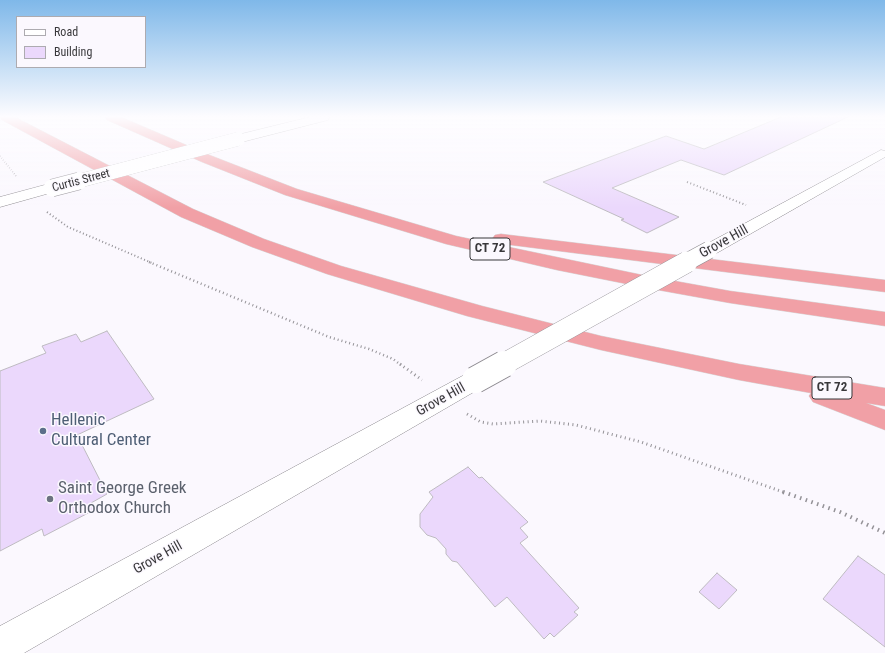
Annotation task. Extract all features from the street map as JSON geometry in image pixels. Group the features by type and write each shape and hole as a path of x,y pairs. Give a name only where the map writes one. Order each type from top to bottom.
{"highway":[{"name":"CT 72","path":"63,147 181,210 241,236 302,259 411,293 514,322 644,352 780,379 885,397"},
{"name":"CT 72","path":"182,147 255,179 313,199 388,222 514,255 730,297 885,319"},
{"path":"388,222 539,244 885,286"},
{"path":"780,379 885,420"}],"street":[{"name":"Curtis Street","path":"0,202 206,147"},
{"path":"864,150 883,154"},
{"name":"Grove Hill","path":"0,646 883,154"}],"path":[{"path":"0,156 17,177"},
{"path":"687,182 753,208"},
{"path":"45,210 68,227 125,252 329,337 369,349 393,359 423,381"},
{"path":"469,416 481,422 493,424 540,421 576,425 641,442 840,512 885,532"}],"building":[{"path":"635,147 700,147 704,149 708,147 783,147 724,175 681,160 612,188 679,217 647,233 621,220 624,219 543,182"},
{"name":"Hellenic Cultural Center","path":"107,331 154,399 77,435 107,494 91,503 94,510 44,536 42,529 0,551 0,371 46,353 42,346 76,334 81,342"},
{"path":"468,467 479,478 482,477 528,522 520,528 528,537 520,543 579,608 574,612 578,615 554,637 550,633 544,639 507,597 495,607 457,562 452,561 446,554 446,549 436,538 427,535 420,527 420,514 433,497 429,492"},
{"path":"858,556 885,575 885,647 823,599"},
{"path":"717,573 737,590 719,609 699,592"}],"place":[{"name":"Hellenic Cultural Center","path":"43,431"},
{"name":"Saint George Greek Orthodox Church","path":"50,499"}]}
